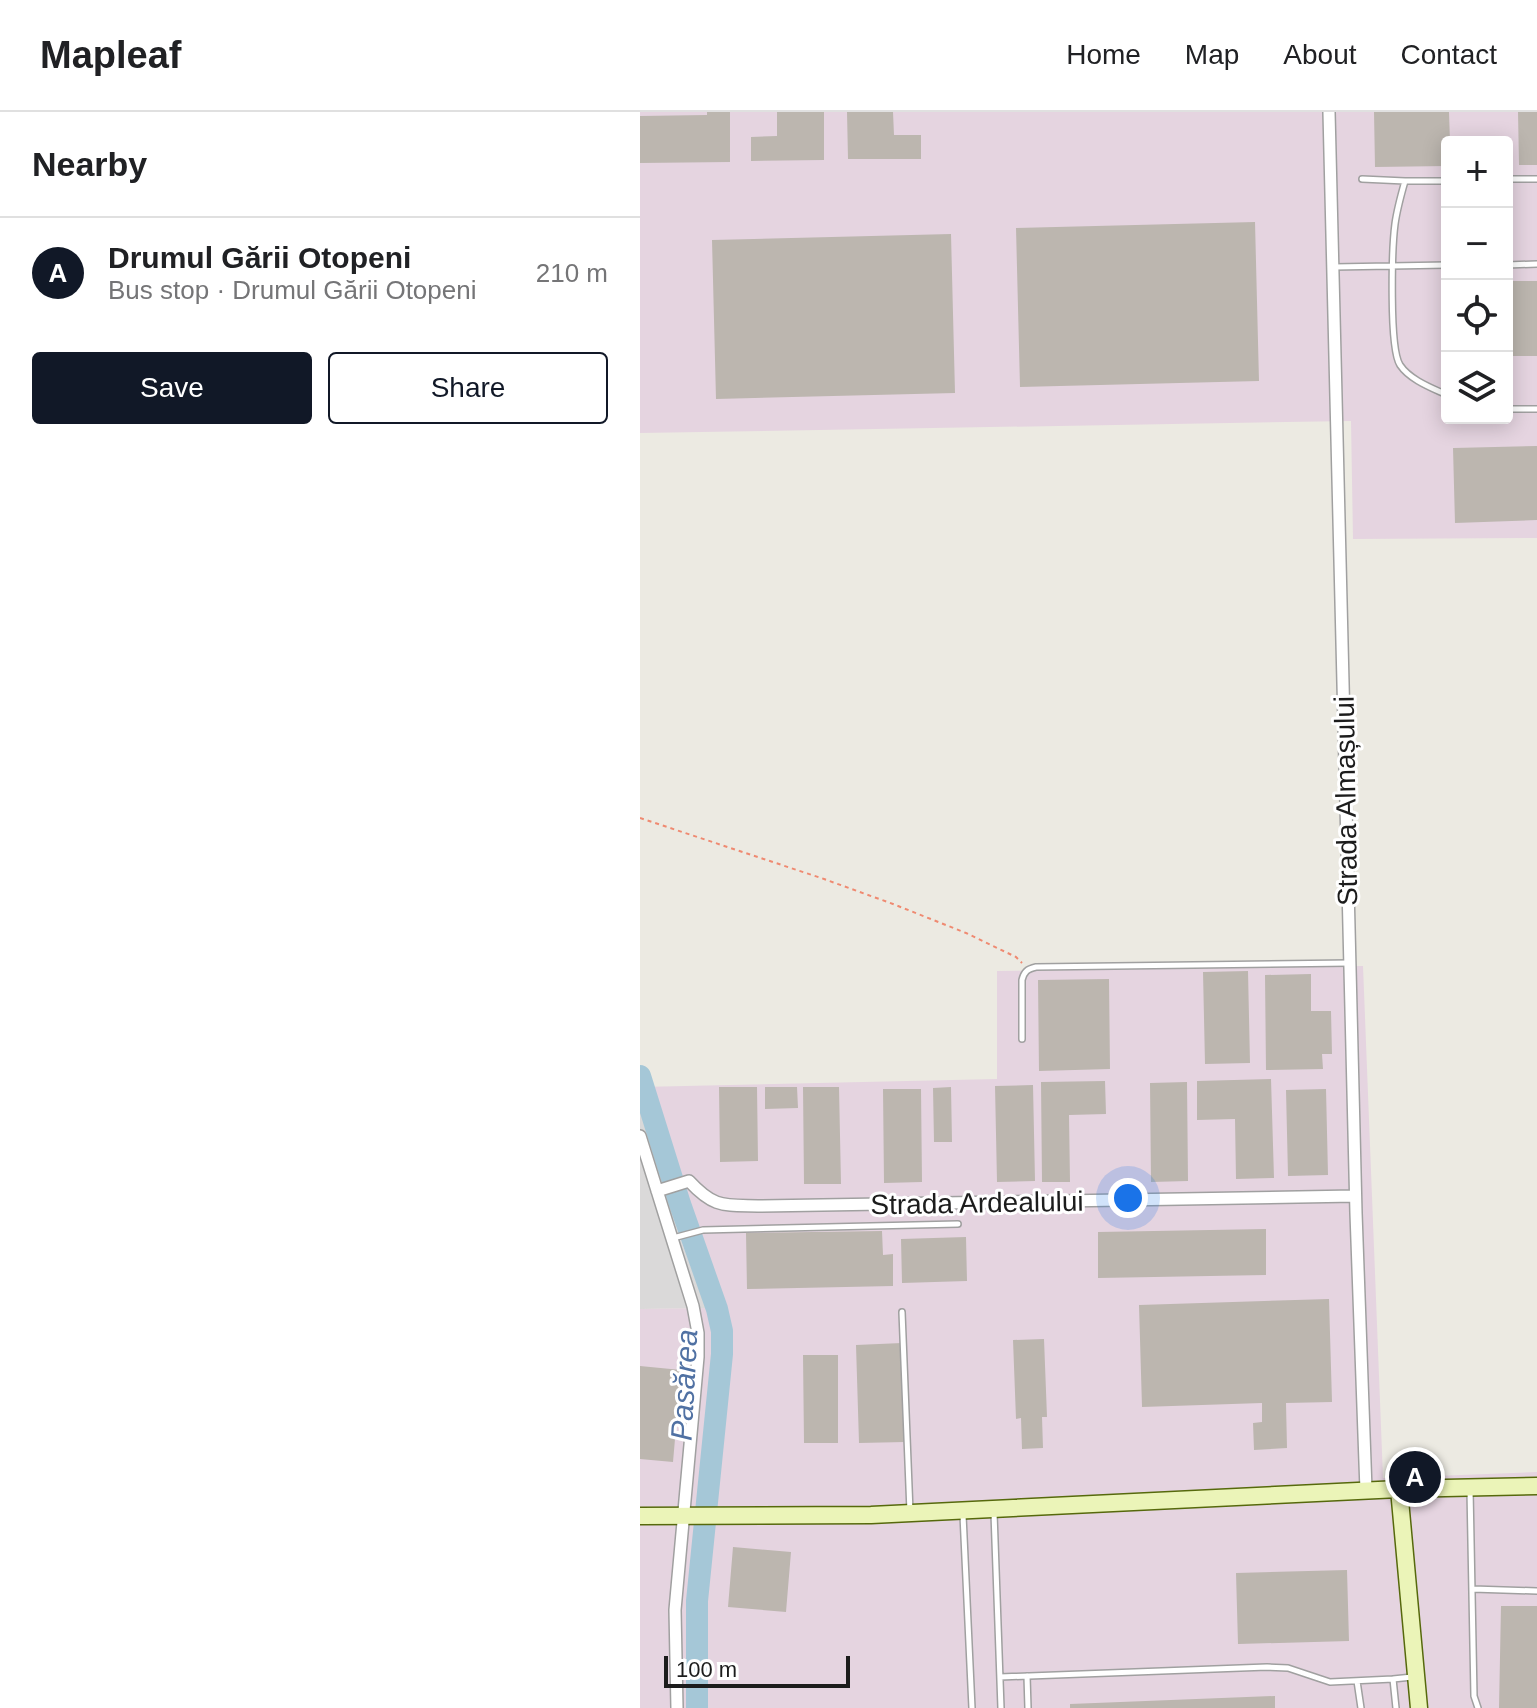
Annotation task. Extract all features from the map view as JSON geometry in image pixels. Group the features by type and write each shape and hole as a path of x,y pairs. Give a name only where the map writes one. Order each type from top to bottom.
{"main road":[{"path":"640,1516 910,1513 1366,1490 1537,1486"},
{"path":"1399,1489 1419,1708"}],"street":[{"name":"Strada Almașului","path":"1329,112 1355,1196 1366,1490"},
{"path":"640,1136 644,1160 678,1236 698,1333 675,1610 677,1708"},
{"name":"Strada Ardealului","path":"660,1190 689,1181 710,1201 725,1205 1355,1196"}],"lane":[{"path":"1362,179 1441,181"},
{"path":"1513,179 1537,179"},
{"path":"1405,181 1395,222 1392,266 1396,357 1409,374 1441,392"},
{"path":"1513,265 1537,264"},
{"path":"1334,267 1441,265"},
{"path":"1513,409 1537,409"},
{"path":"1022,1039 1022,980 1028,969 1036,967 1350,963"},
{"path":"678,1236 703,1230 958,1224"},
{"path":"902,1312 910,1513"},
{"path":"1470,1487 1474,1696 1478,1708"},
{"path":"993,1509 1001,1708"},
{"path":"963,1510 972,1708"},
{"path":"1473,1589 1537,1591"},
{"path":"1000,1677 1267,1667 1288,1668 1330,1682 1416,1676"},
{"path":"1027,1676 1028,1708"},
{"path":"1393,1679 1396,1708"},
{"path":"1357,1681 1361,1708"}],"path":[{"path":"640,818 893,904 1016,957 1028,969"}],"shaded area":[{"path":"640,112 1537,112 1537,538 1353,539 1351,421 640,433"},
{"path":"1363,966 1383,1478 1537,1472 1537,1708 640,1708 640,1309 706,1308 681,1240 640,1106 640,1087 997,1079 997,971"},
{"path":"640,1106 681,1240 706,1308 640,1309"}],"building":[{"path":"707,112 730,112 730,162 640,163 640,116 707,115"},
{"path":"777,112 824,112 824,160 751,161 751,137 777,136"},
{"path":"847,112 893,112 894,135 921,135 921,159 848,159"},
{"path":"1374,112 1449,112 1450,136 1441,136 1441,166 1375,167"},
{"path":"1518,112 1537,112 1537,165 1519,165"},
{"path":"1255,222 1259,381 1020,387 1016,228"},
{"path":"951,234 955,393 716,399 712,240"},
{"path":"1513,281 1537,281 1537,356 1513,356"},
{"path":"1537,446 1537,520 1455,523 1453,448"},
{"path":"1248,971 1250,1063 1205,1064 1203,972"},
{"path":"1311,974 1311,1011 1331,1011 1332,1054 1322,1054 1323,1069 1266,1070 1265,975"},
{"path":"1109,979 1110,1069 1039,1071 1038,980"},
{"path":"1271,1079 1274,1178 1236,1179 1235,1119 1197,1120 1197,1081"},
{"path":"1105,1081 1106,1114 1069,1115 1070,1182 1042,1182 1041,1082"},
{"path":"1187,1082 1188,1181 1151,1182 1150,1083"},
{"path":"1033,1085 1035,1181 997,1182 995,1086"},
{"path":"719,1087 757,1087 758,1161 720,1162"},
{"path":"765,1087 797,1087 798,1108 765,1109"},
{"path":"803,1087 839,1087 841,1184 804,1184"},
{"path":"951,1087 952,1142 934,1142 933,1088"},
{"path":"883,1089 921,1089 922,1182 884,1183"},
{"path":"1326,1089 1328,1175 1288,1176 1286,1090"},
{"path":"1266,1229 1266,1275 1098,1278 1098,1232"},
{"path":"882,1231 883,1255 893,1254 893,1286 747,1289 746,1233"},
{"path":"966,1237 967,1281 902,1283 901,1239"},
{"path":"1329,1299 1332,1402 1286,1403 1287,1448 1254,1450 1253,1423 1262,1422 1262,1403 1142,1407 1139,1305"},
{"path":"1044,1339 1047,1417 1042,1417 1043,1448 1022,1449 1021,1418 1016,1419 1013,1340"},
{"path":"902,1343 905,1442 859,1443 856,1345"},
{"path":"803,1355 838,1355 838,1443 804,1443"},
{"path":"640,1366 681,1370 673,1462 640,1459"},
{"path":"733,1547 791,1552 786,1612 728,1607"},
{"path":"1347,1570 1349,1641 1238,1644 1236,1573"},
{"path":"1501,1606 1537,1606 1537,1708 1499,1708"},
{"path":"1275,1696 1275,1708 1070,1708 1070,1704"}],"waterway":[{"name":"Pasărea","path":"640,1076 722,1331 697,1601 697,1708"}],"place":[{"name":"Drumul Gării Otopeni","path":"1415,1477"}]}
